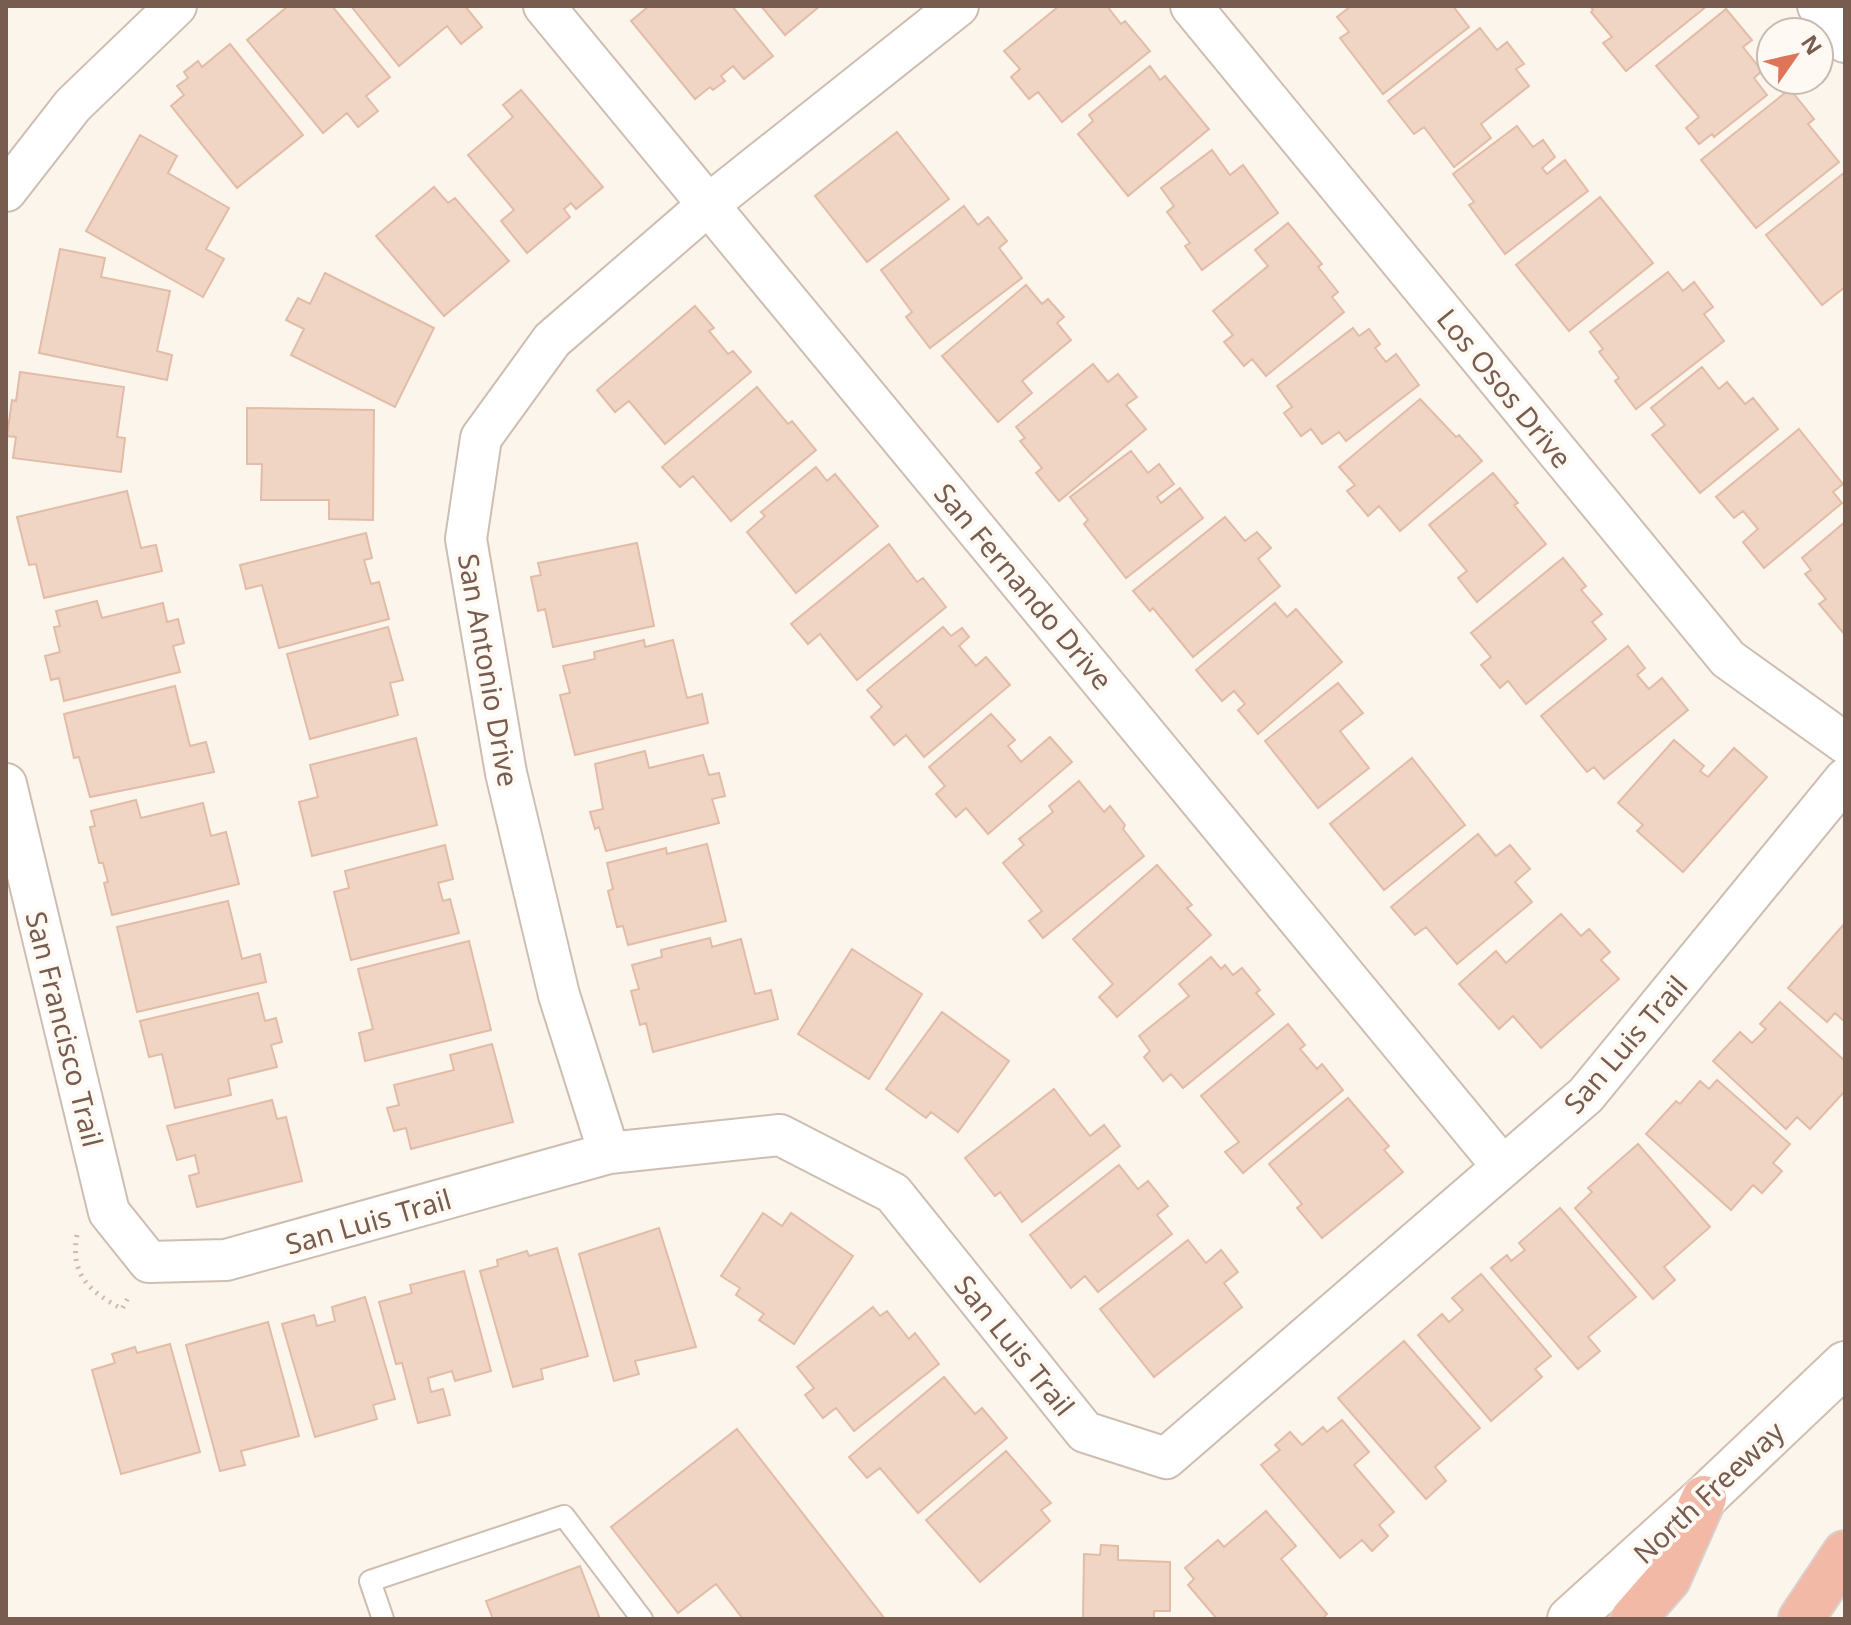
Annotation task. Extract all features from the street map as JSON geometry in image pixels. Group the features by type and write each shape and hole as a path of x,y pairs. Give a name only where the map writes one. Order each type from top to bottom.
{"highway":[{"path":"1633,1619 1668,1579 1704,1498"},
{"path":"1801,1619 1845,1553"}],"main road":[{"name":"North Freeway","path":"1570,1619 1845,1364"}],"street":[{"path":"6,191 73,105 176,6"},
{"name":"San Fernando Drive","path":"544,6 1503,1167"},
{"name":"San Antonio Drive","path":"609,1153 559,995 510,788 466,539 481,438 552,340 708,205 958,6"},
{"name":"Los Osos Drive","path":"1191,6 1728,659 1845,743"},
{"path":"1818,6 1845,42"},
{"name":"San Luis Trail","path":"149,1262 226,1260 609,1153 780,1135 893,1193 1085,1432 1166,1458 1586,1095 1845,779"},
{"name":"San Francisco Trail","path":"6,784 109,1212 149,1262"}],"lane":[{"path":"383,1619 370,1581 564,1516 642,1619"}],"building":[{"path":"288,6 332,6 390,77 366,96 378,111 358,127 347,113 323,133 247,40"},
{"path":"351,6 465,6 482,27 461,44 447,26 399,66"},
{"path":"649,6 732,6 773,56 744,79 733,66 721,76 725,81 713,90 710,87 695,99 631,21"},
{"path":"761,6 820,6 785,35"},
{"path":"1059,6 1107,6 1121,24 1125,21 1150,51 1062,122 1038,92 1029,99 1011,77 1020,69 1004,51"},
{"path":"1351,6 1453,6 1469,27 1383,94 1340,38 1349,32 1337,17"},
{"path":"1590,6 1707,6 1626,71 1603,43 1612,37 1591,12"},
{"path":"1726,9 1752,40 1743,47 1755,62 1755,96 1766,96 1714,137 1712,134 1699,144 1686,128 1699,117 1656,66"},
{"path":"1480,28 1497,50 1507,42 1524,64 1516,69 1529,86 1481,124 1491,138 1454,167 1424,127 1414,134 1388,101"},
{"path":"230,44 303,135 237,188 171,106 184,95 177,86 188,78 184,72 198,61 202,67"},
{"path":"1150,66 1160,80 1165,76 1209,129 1128,196 1078,134 1093,121 1089,115"},
{"path":"521,90 603,187 576,209 571,203 564,209 570,217 527,253 501,221 514,210 468,155 513,117 503,105"},
{"path":"1781,96 1796,96 1814,119 1808,124 1839,162 1756,228 1701,160"},
{"path":"1517,126 1533,147 1543,140 1555,157 1542,168 1547,174 1565,160 1588,191 1505,254 1469,205 1474,202 1453,174"},
{"path":"897,132 949,199 867,262 815,196"},
{"path":"140,135 177,156 168,173 229,208 206,249 224,259 203,297 86,231"},
{"path":"1212,150 1230,175 1243,165 1278,213 1202,270 1185,246 1190,243 1167,212 1174,206 1161,188"},
{"path":"1845,172 1845,287 1822,305 1766,235"},
{"path":"434,187 448,203 455,198 509,261 444,316 376,236"},
{"path":"1600,197 1653,263 1569,331 1516,265"},
{"path":"964,206 978,225 988,217 1007,241 999,248 1022,278 930,348 906,317 912,312 881,270"},
{"path":"1288,223 1322,264 1318,267 1338,292 1332,297 1344,312 1266,376 1252,359 1244,366 1224,342 1233,335 1213,311 1268,266 1255,250"},
{"path":"60,249 105,258 101,277 170,291 157,351 172,355 167,380 39,353"},
{"path":"1668,272 1683,291 1694,282 1713,307 1704,314 1724,341 1636,409 1615,381 1619,378 1599,352 1603,349 1590,332"},
{"path":"325,273 434,328 395,407 291,355 304,329 286,320 298,298 310,304"},
{"path":"1026,285 1042,304 1048,299 1064,317 1057,323 1071,340 1022,381 1032,393 998,422 942,356"},
{"path":"695,306 714,328 709,331 728,354 733,351 751,372 665,444 629,401 615,412 597,390"},
{"path":"1353,328 1359,336 1369,329 1380,344 1375,348 1386,362 1396,354 1419,385 1346,441 1339,432 1322,444 1311,429 1301,436 1284,413 1292,407 1277,386"},
{"path":"1093,364 1108,382 1118,374 1137,397 1126,405 1146,429 1059,501 1036,473 1042,468 1020,441 1025,438 1016,427"},
{"path":"1702,367 1719,389 1727,382 1745,404 1753,398 1778,429 1700,493 1652,435 1665,425 1651,408"},
{"path":"20,372 124,387 117,437 125,438 121,472 13,458 16,437 7,436"},
{"path":"757,387 788,424 792,421 816,450 731,521 693,476 680,487 662,467"},
{"path":"1420,399 1482,461 1400,531 1379,506 1368,516 1347,491 1355,485 1339,467"},
{"path":"247,408 374,410 373,520 329,519 329,500 261,500 262,464 247,464"},
{"path":"1799,429 1843,484 1833,492 1842,503 1764,568 1743,542 1758,529 1743,511 1734,518 1716,497"},
{"path":"1131,451 1148,473 1159,464 1174,484 1157,497 1161,503 1180,488 1203,518 1126,578 1084,524 1088,520 1070,497"},
{"path":"816,467 827,481 835,474 878,526 796,593 747,532 765,516 761,512"},
{"path":"1493,473 1546,544 1477,602 1458,578 1467,571 1429,525"},
{"path":"127,491 141,548 156,545 162,571 44,598 36,564 29,565 17,517"},
{"path":"1225,517 1245,541 1257,532 1271,548 1258,559 1280,586 1193,657 1153,608 1150,611 1133,591"},
{"path":"1845,522 1845,635 1819,604 1826,599 1805,574 1811,570 1802,558"},
{"path":"366,533 372,558 364,560 371,584 379,582 389,619 279,648 262,585 246,589 240,565"},
{"path":"637,543 654,626 553,647 545,609 538,611 531,577 541,575 538,563"},
{"path":"889,544 917,582 923,578 946,607 857,680 820,634 808,644 791,624"},
{"path":"1563,558 1586,586 1581,590 1602,614 1592,622 1606,639 1526,704 1508,681 1500,688 1481,665 1491,657 1471,633"},
{"path":"97,601 102,618 163,603 167,622 178,619 184,643 173,646 180,672 64,701 59,678 51,680 45,656 60,652 54,627 60,626 56,611"},
{"path":"1275,603 1287,617 1296,609 1342,662 1258,734 1238,710 1245,704 1234,691 1222,701 1196,670"},
{"path":"388,627 403,680 390,683 398,715 310,739 287,654"},
{"path":"943,627 951,636 962,628 969,637 959,646 976,666 986,657 1010,685 924,757 906,735 894,745 871,717 882,707 867,690"},
{"path":"644,640 645,647 673,640 687,698 702,694 708,723 575,755 560,695 570,693 563,666 595,659 594,652"},
{"path":"1628,646 1645,668 1637,675 1649,689 1662,678 1688,710 1604,779 1594,767 1587,772 1541,716"},
{"path":"1338,683 1363,713 1340,731 1369,768 1318,808 1265,741"},
{"path":"175,686 190,746 206,742 214,772 90,797 79,757 74,758 64,714"},
{"path":"991,714 1015,740 1008,746 1021,762 1050,737 1072,762 988,834 966,808 956,817 936,794 945,786 929,767"},
{"path":"416,738 437,825 312,856 299,802 318,797 310,765"},
{"path":"1674,740 1704,766 1700,771 1708,777 1734,748 1767,777 1683,872 1637,831 1643,825 1618,803"},
{"path":"645,751 649,768 703,755 709,775 719,773 725,796 712,799 719,823 606,851 599,827 595,829 590,812 603,809 595,764"},
{"path":"1412,758 1465,825 1384,890 1330,824"},
{"path":"1079,781 1104,812 1110,806 1144,856 1043,938 1029,921 1042,911 1003,863 1024,845 1019,839 1053,812 1049,806"},
{"path":"136,800 141,818 203,803 211,836 226,832 239,884 112,915 104,883 108,882 103,863 99,863 90,827 95,826 91,811"},
{"path":"1478,834 1496,856 1510,845 1530,869 1515,882 1532,902 1457,964 1426,927 1415,935 1391,907"},
{"path":"707,844 726,921 628,945 623,926 617,927 608,891 613,889 607,863 666,848 667,854"},
{"path":"445,845 453,879 438,883 443,901 450,899 459,933 351,960 334,892 349,888 345,871"},
{"path":"1157,865 1192,905 1187,908 1211,935 1117,1017 1099,997 1113,984 1073,939"},
{"path":"228,901 242,959 260,954 266,982 137,1012 117,927"},
{"path":"1561,914 1581,936 1589,929 1610,952 1601,960 1619,979 1541,1048 1513,1016 1499,1029 1459,984 1496,951 1506,963"},
{"path":"1845,923 1845,1022 1835,1013 1827,1022 1788,988"},
{"path":"710,938 712,947 741,939 755,994 771,990 778,1019 653,1052 646,1023 640,1025 631,991 639,989 632,965 662,957 661,950"},
{"path":"469,941 491,1030 365,1061 359,1033 373,1029 358,969"},
{"path":"852,949 922,994 869,1079 798,1034"},
{"path":"1211,957 1221,969 1225,965 1233,975 1242,968 1260,990 1256,993 1274,1014 1183,1088 1171,1074 1163,1081 1144,1057 1150,1051 1139,1036 1189,996 1179,984"},
{"path":"258,993 265,1021 276,1018 282,1042 271,1045 277,1067 228,1079 231,1095 175,1108 162,1054 149,1057 140,1021"},
{"path":"1780,1002 1845,1061 1845,1091 1810,1129 1797,1117 1786,1129 1713,1061 1740,1032 1752,1043 1766,1029 1760,1024"},
{"path":"942,1012 1009,1061 958,1132 931,1112 926,1118 886,1089"},
{"path":"1288,1024 1305,1045 1300,1049 1317,1069 1322,1064 1343,1090 1243,1173 1225,1152 1239,1142 1201,1096"},
{"path":"492,1044 513,1122 411,1149 406,1128 394,1131 387,1108 399,1105 394,1085 454,1070 450,1055"},
{"path":"1717,1080 1790,1144 1773,1163 1782,1171 1762,1193 1753,1185 1731,1210 1646,1134 1676,1101 1680,1104 1700,1081 1709,1089"},
{"path":"1054,1089 1090,1136 1104,1125 1120,1146 1022,1222 1000,1192 995,1196 965,1158"},
{"path":"1348,1098 1389,1146 1384,1150 1403,1172 1322,1238 1297,1208 1302,1204 1269,1164"},
{"path":"272,1100 277,1119 286,1117 302,1181 197,1207 189,1176 199,1173 195,1155 177,1160 167,1126"},
{"path":"1638,1144 1710,1227 1664,1267 1675,1280 1653,1299 1575,1208 1592,1192 1588,1188"},
{"path":"1119,1165 1138,1189 1148,1181 1168,1206 1157,1215 1172,1234 1098,1292 1085,1276 1071,1288 1030,1235"},
{"path":"1560,1208 1636,1297 1588,1337 1600,1351 1578,1369 1491,1268 1507,1255 1511,1261 1525,1250 1519,1243"},
{"path":"763,1213 782,1226 791,1213 853,1256 794,1344 759,1320 764,1314 736,1295 740,1288 721,1276"},
{"path":"659,1228 696,1347 635,1361 639,1374 614,1381 579,1254"},
{"path":"1188,1240 1206,1263 1221,1250 1238,1272 1224,1283 1242,1307 1154,1377 1100,1309"},
{"path":"557,1248 588,1356 541,1369 543,1379 513,1387 480,1271 498,1266 497,1260 527,1251 529,1256"},
{"path":"464,1271 491,1371 455,1381 452,1371 428,1378 431,1392 443,1389 450,1415 418,1423 402,1363 396,1364 379,1302 412,1293 410,1285"},
{"path":"1481,1274 1551,1356 1535,1369 1542,1377 1491,1421 1418,1335 1442,1314 1449,1322 1463,1310 1452,1298"},
{"path":"365,1297 395,1399 373,1405 377,1419 315,1437 282,1324 314,1315 317,1326 335,1321 332,1307"},
{"path":"873,1307 880,1316 887,1311 909,1339 915,1333 939,1364 854,1431 836,1408 823,1418 805,1395 814,1388 797,1367"},
{"path":"268,1322 299,1436 241,1451 245,1465 220,1471 186,1345"},
{"path":"1404,1341 1480,1428 1435,1467 1446,1481 1426,1499 1338,1398"},
{"path":"170,1344 200,1452 121,1474 92,1370 115,1363 112,1354 135,1347 137,1353"},
{"path":"944,1377 975,1414 982,1408 1007,1438 918,1513 880,1468 867,1478 849,1457"},
{"path":"1342,1420 1369,1452 1354,1465 1394,1512 1379,1525 1388,1536 1372,1551 1362,1540 1340,1558 1261,1465 1280,1450 1275,1445 1290,1432 1302,1445 1323,1427 1327,1432"},
{"path":"737,1429 885,1619 743,1619 716,1584 678,1613 611,1527"},
{"path":"1006,1451 1051,1503 1041,1510 1050,1521 980,1582 926,1520"},
{"path":"1266,1511 1296,1546 1281,1559 1327,1614 1322,1619 1217,1619 1188,1585 1194,1579 1185,1568 1218,1540 1224,1547"},
{"path":"1101,1545 1118,1546 1118,1560 1170,1562 1170,1611 1154,1611 1154,1619 1083,1619 1084,1554 1100,1555"},
{"path":"580,1566 600,1619 493,1619 486,1601"}]}
